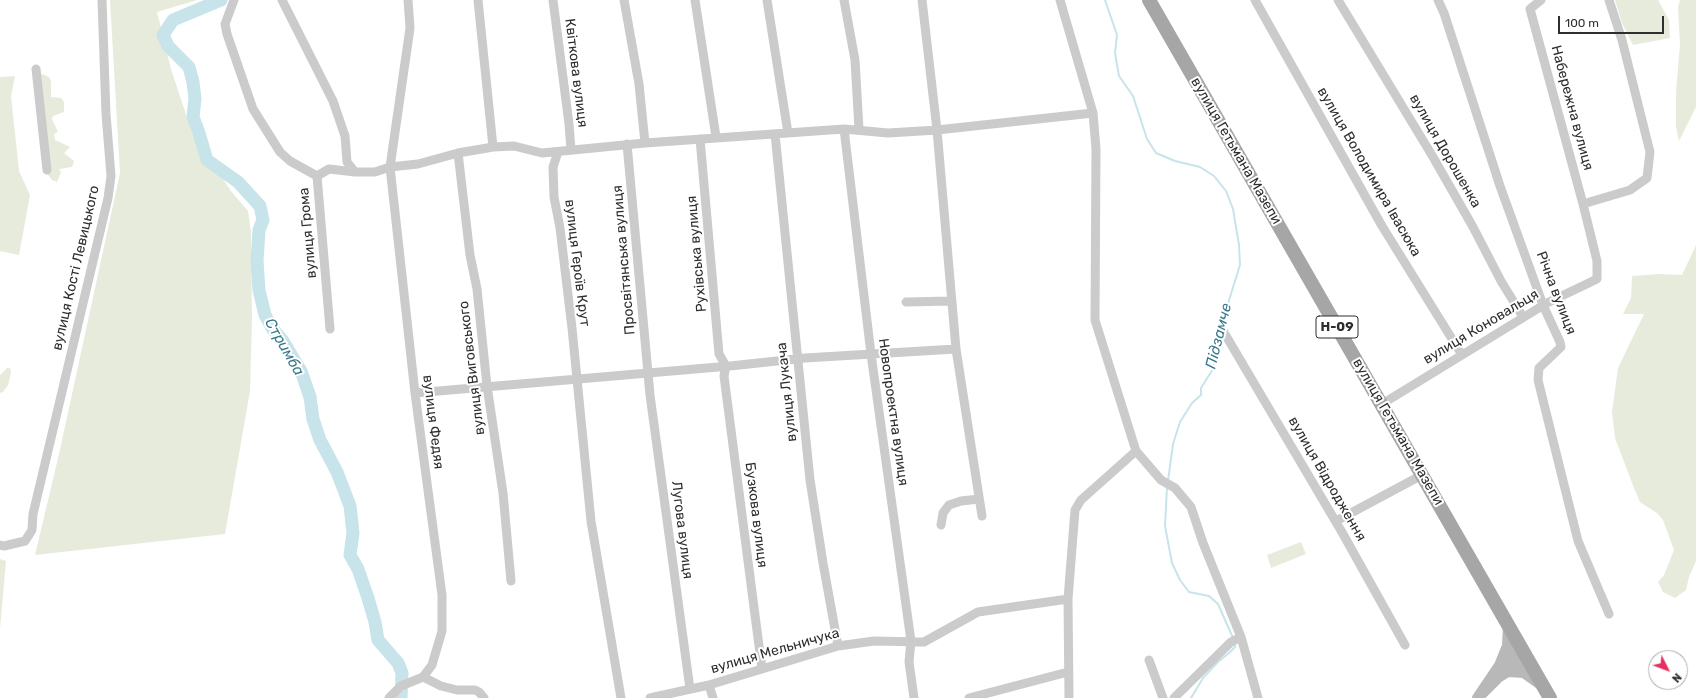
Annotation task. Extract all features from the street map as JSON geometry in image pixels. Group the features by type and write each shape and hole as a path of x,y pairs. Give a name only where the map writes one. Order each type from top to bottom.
{"main road":[{"name":"вулиця Гетьмана Мазепи","path":"1149,0 1547,693"},
{"path":"1480,695 1504,667 1508,646 1509,625"},
{"path":"1504,667 1519,664 1526,655"},
{"path":"1504,667 1528,674 1547,693"}],"street":[{"name":"вулиця Кості Левицького","path":"0,545 4,546 25,541 32,530 33,514 38,491 108,198 111,176 106,114 102,0"},
{"path":"234,0 225,24 227,34 253,109 280,152 290,161 317,176"},
{"path":"282,0 333,102 345,136 347,162 355,172"},
{"name":"вулиця Федяя","path":"408,0 410,28 390,167 415,393 442,595 442,631 432,665 423,677"},
{"path":"478,0 493,146"},
{"name":"Квіткова вулиця","path":"553,0 570,124 571,150"},
{"path":"624,0 639,84 645,142"},
{"path":"695,0 716,137"},
{"path":"767,0 788,133"},
{"path":"844,0 855,60 859,129"},
{"path":"922,0 937,130 956,349 982,516"},
{"path":"1060,0 1092,113 1096,149 1095,320 1136,452 1161,480 1175,488 1191,507 1236,639 1258,698"},
{"name":"вулиця Володимира Івасюка","path":"1256,0 1382,226 1462,354"},
{"name":"вулиця Дорошенка","path":"1338,0 1429,151 1473,227 1501,281 1523,317"},
{"name":"Річна вулиця","path":"1438,0 1444,13 1500,186 1543,305 1561,347 1539,368 1538,380 1578,541 1609,614"},
{"name":"Набережна вулиця","path":"1541,0 1530,9 1598,261 1597,280"},
{"path":"1583,204 1630,190 1647,178 1650,158 1650,152 1622,40 1609,0"},
{"path":"36,69 47,170"},
{"name":"вулиця Грома","path":"330,329 317,176 329,169 355,172 375,172 390,167 418,164 458,153 493,146 514,146 542,153 645,142 844,129 859,129 888,133 937,130 1092,113"},
{"name":"Новопроектна вулиця","path":"844,129 871,354 911,641 909,662 914,698"},
{"name":"вулиця Лукача","path":"774,134 810,480 838,646"},
{"name":"Рухівська вулиця","path":"700,139 720,354 726,366"},
{"name":"Просвітянська вулиця","path":"627,144 648,373"},
{"name":"вулиця Героїв Крут","path":"558,152 553,167 554,197 560,228 578,379 595,551 621,698"},
{"name":"вулиця Виговського","path":"458,153 470,255 477,288 487,386 503,493 511,581"},
{"name":"вулиця Коновальця","path":"1382,404 1543,305 1597,280"},
{"path":"906,302 951,301"},
{"name":"вулиця Відродження","path":"1222,329 1336,521 1405,645"},
{"path":"415,393 871,354 956,349"},
{"name":"Бузкова вулиця","path":"726,366 724,376 762,669"},
{"name":"Лугова вулиця","path":"648,373 690,689"},
{"path":"1069,698 1068,599 1075,510 1081,500 1136,452"},
{"path":"1336,521 1422,475"},
{"path":"941,525 943,513 949,505 961,501 979,499"},
{"name":"вулиця Мельничука","path":"650,698 709,685 838,646 874,641 924,642 978,612 1068,599"},
{"path":"1174,698 1236,639"},
{"path":"1149,660 1163,698"},
{"path":"969,698 1068,672"},
{"path":"388,698 402,686 423,677 441,686 458,690 475,690 484,698"},
{"path":"709,685 713,698"}],"green space":[{"path":"110,0 197,0 157,12 171,69 192,133 231,191 248,211 251,232 252,320 250,391 225,534 35,555 59,454 120,173"},
{"path":"1615,0 1658,0 1669,20 1670,38 1633,45 1622,23"},
{"path":"1680,0 1696,0 1696,107 1679,141 1676,127 1676,92 1680,45 1678,7"},
{"path":"42,74 49,77 51,81 51,97 61,98 64,102 64,112 53,116 52,119 58,132 54,134 55,140 70,147 64,153 74,161 72,167 59,169 61,172 57,182 52,180 48,175 39,77"},
{"path":"15,76 11,96 19,171 30,195 19,255 0,251 0,77"},
{"path":"1696,245 1696,561 1689,577 1686,590 1675,598 1663,592 1658,582 1664,575 1674,550 1663,520 1657,513 1640,502 1615,438 1612,412 1618,368 1644,314 1623,314 1631,298 1632,276 1660,274 1682,275"},
{"path":"7,368 10,368 11,373 8,385 3,392 0,393 0,375"},
{"path":"1301,542 1306,554 1271,568 1267,555"},
{"path":"0,559 6,561 0,629"}],"waterway":[{"name":"Стримба","path":"221,0 173,20 163,35 168,46 189,67 195,99 193,117 207,160 238,182 260,206 263,220 259,230 257,261 259,290 265,315 301,371 310,397 313,419 320,440 337,472 350,506 353,533 350,555 358,569 368,598 375,622 378,640 398,663 402,673 401,698"},
{"name":"Підзамче","path":"1105,0 1117,35 1115,53 1119,76 1133,96 1147,139 1156,153 1175,161 1200,167 1214,176 1226,191 1233,209 1239,245 1240,265 1221,326"},
{"name":"Підзамче","path":"1168,481 1173,444 1180,422 1192,403 1201,395 1201,388 1213,369 1219,332"},
{"name":"Підзамче","path":"1167,487 1165,526 1172,563 1180,580 1189,592 1209,596 1218,604 1233,638"},
{"name":"Підзамче","path":"1191,698 1203,678 1235,647 1235,644"}]}
